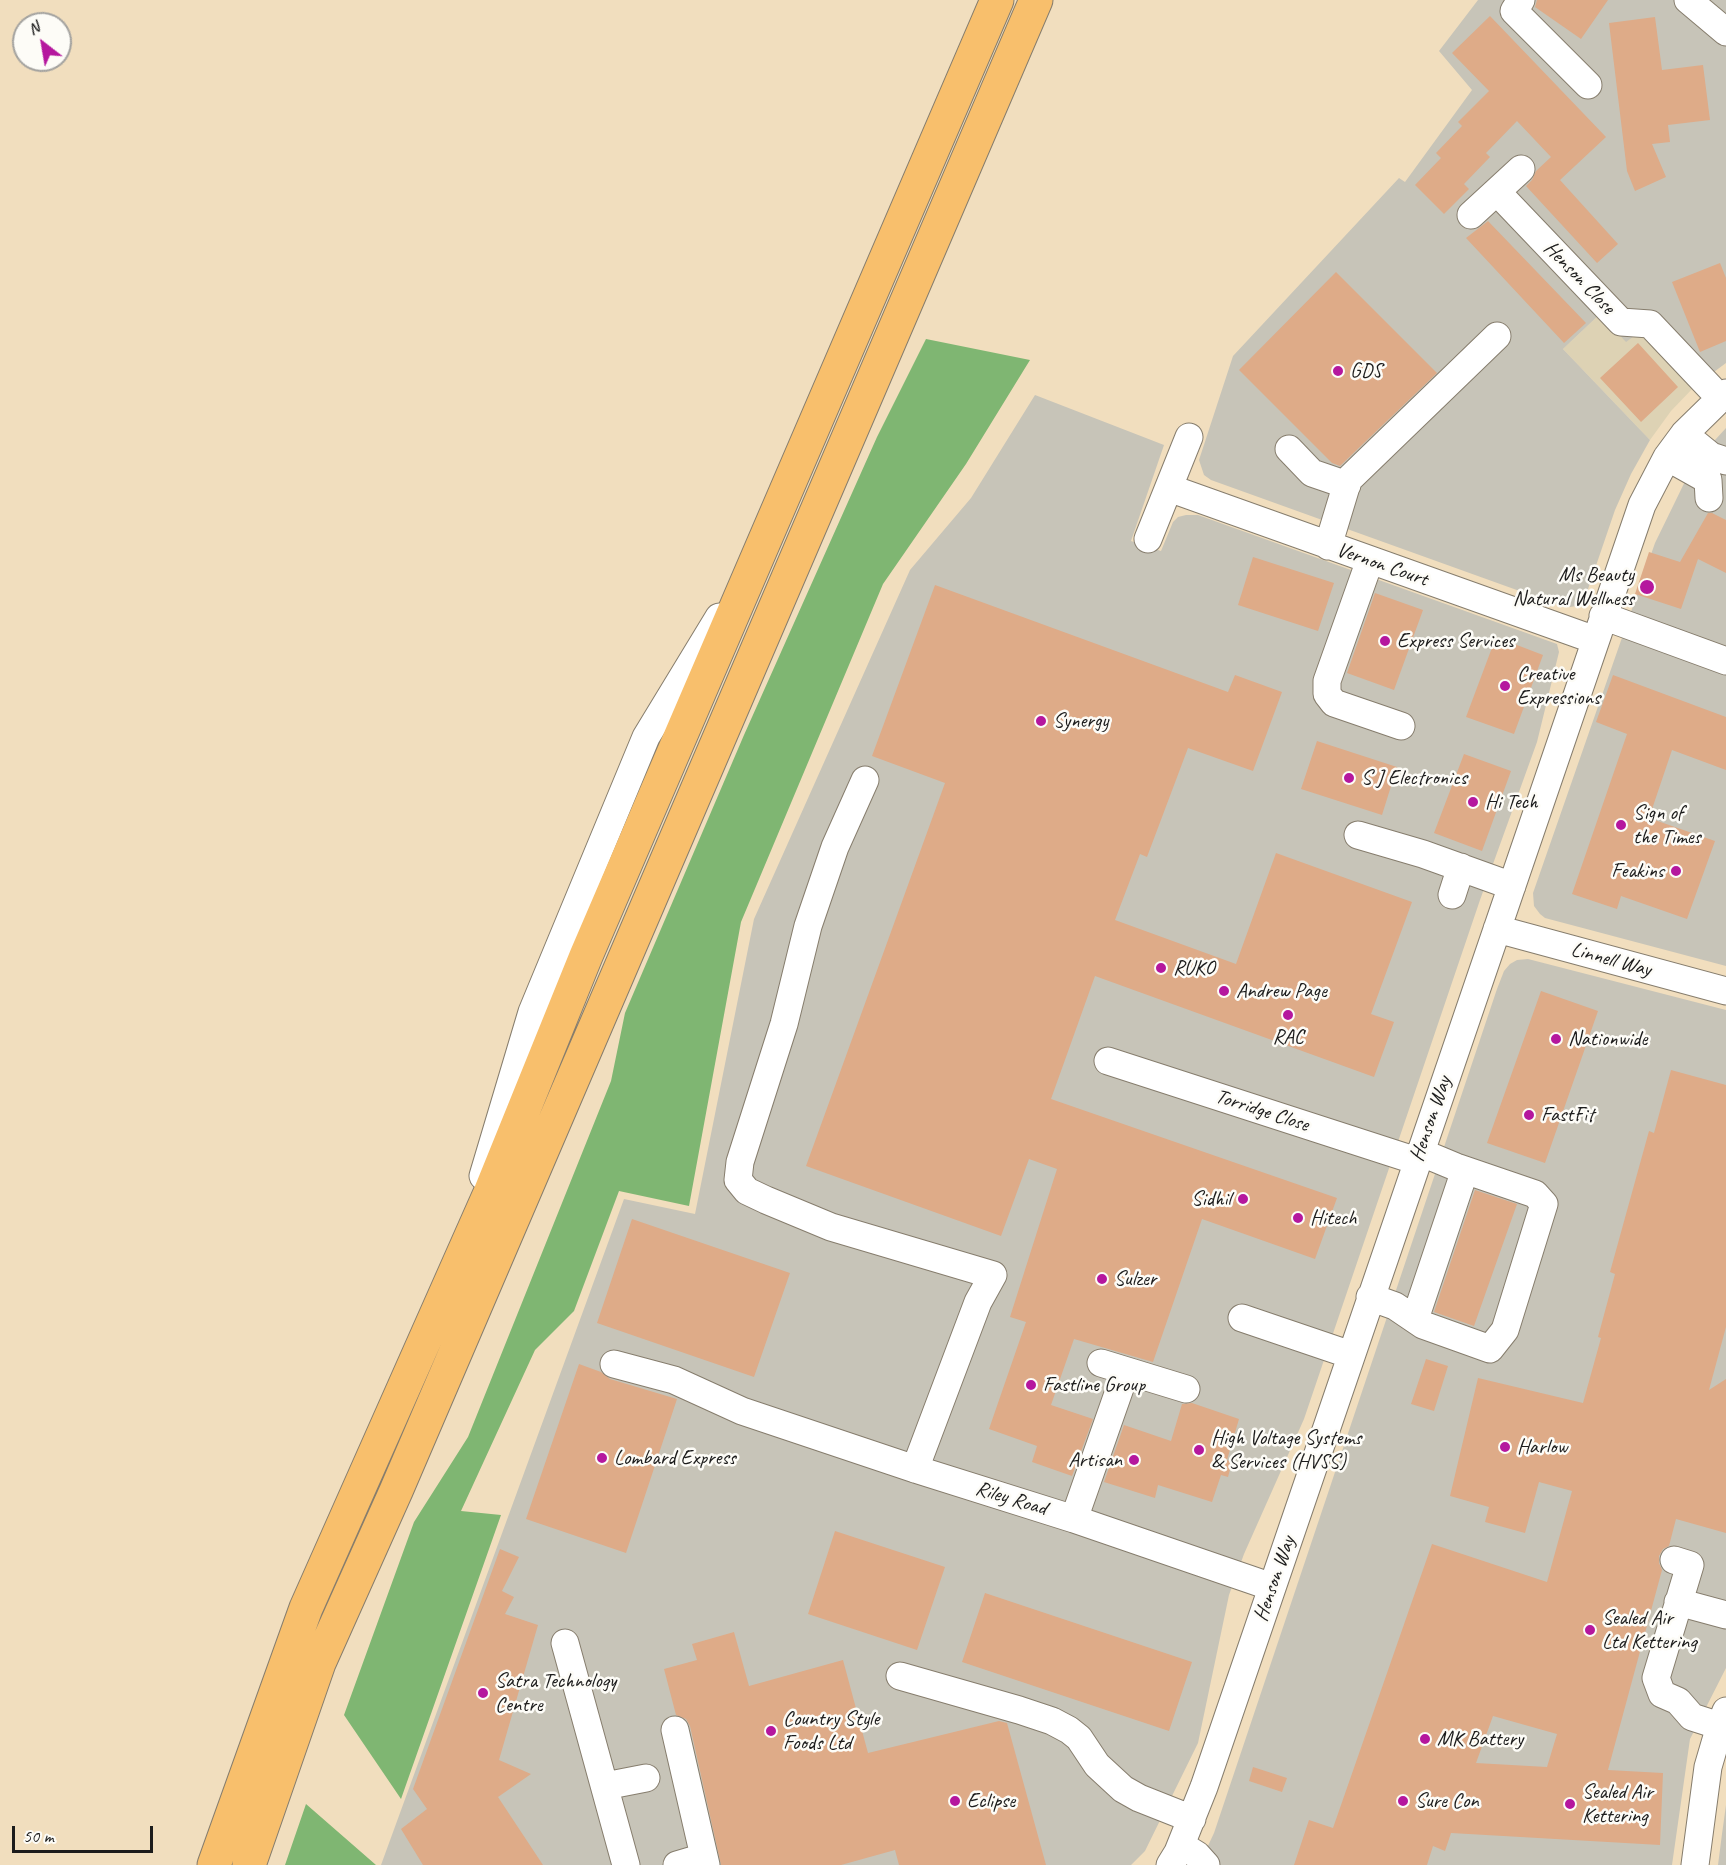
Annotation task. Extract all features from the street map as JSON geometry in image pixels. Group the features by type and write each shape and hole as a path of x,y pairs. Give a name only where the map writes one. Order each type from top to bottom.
{"highway":[{"path":"214,1865 306,1608 490,1193 586,956 997,0"},
{"path":"249,1865 319,1663 396,1491 1036,0"}],"street":[{"path":"1521,0 1514,11 1588,85"},
{"path":"1688,0 1726,32"},
{"path":"1471,215 1521,169"},
{"name":"Henson Close","path":"1497,192 1621,322 1650,324 1723,395"},
{"path":"1328,546 1348,480 1497,336"},
{"name":"Henson Way","path":"1176,1855 1192,1819 1642,505 1667,457 1684,434 1723,395"},
{"path":"1684,434 1711,456 1726,461"},
{"path":"1148,539 1189,437"},
{"path":"1289,449 1312,473 1347,484"},
{"path":"1667,457 1708,480 1709,498"},
{"name":"Vernon Court","path":"1169,488 1370,560 1599,628 1726,661"},
{"path":"1370,560 1327,681 1327,694 1334,703 1401,726"},
{"path":"865,780 835,847 808,926 784,1024 740,1162 738,1180 747,1191 831,1227 993,1275 976,1308 915,1469"},
{"path":"1358,835 1461,867 1512,886"},
{"path":"1452,895 1461,867"},
{"name":"Linnell Way","path":"1497,930 1726,991"},
{"name":"Torridge Close","path":"1108,1061 1465,1170 1535,1194 1545,1204 1504,1330 1490,1349 1423,1325 1415,1319"},
{"path":"1370,1297 1395,1306 1415,1319 1465,1170"},
{"path":"1242,1318 1351,1355"},
{"name":"Riley Road","path":"614,1364 674,1380 742,1411 1074,1519 1272,1587"},
{"path":"1074,1519 1113,1367 1186,1389"},
{"path":"1674,1560 1690,1565 1656,1678 1662,1694 1678,1701 1692,1717 1723,1718 1708,1767 1695,1865"},
{"path":"1678,1602 1726,1615"},
{"path":"566,1643 626,1865"},
{"path":"900,1676 1052,1721 1079,1738 1098,1765 1123,1788 1139,1798 1192,1819"},
{"path":"675,1730 705,1861 677,1865"},
{"path":"605,1786 646,1778"},
{"path":"1176,1855 1197,1855 1206,1865"}],"shaded area":[{"path":"1478,0 1726,0 1726,363 1695,386 1650,336 1638,333 1626,342 1600,314 1563,349 1650,440 1615,510 1587,592 1583,600 1576,606 1570,607 1564,607 1211,480 1204,475 1199,460 1233,356 1399,178 1405,182 1472,90 1439,51"},
{"path":"1600,314 1638,333 1645,333 1695,386 1671,411 1650,440 1563,349"},
{"path":"1035,395 1164,445 1131,541 1161,551 1173,522 1178,517 1198,515 1557,644 1559,652 1537,742 1480,900 1304,1419 1244,1554 1229,1595 1198,1743 1145,1851 1131,1865 381,1865 624,1199 695,1214 754,919 910,570 971,498"},
{"path":"1726,428 1726,966 1545,918 1534,906 1533,893 1655,543 1694,463"},
{"path":"1528,959 1726,1010 1726,1668 1690,1739 1672,1865 1199,1865 1214,1833 1497,989 1504,971 1510,964 1517,960"},
{"path":"1726,1805 1726,1865 1718,1865 1722,1834"}],"green space":[{"path":"926,339 1030,360 966,464 883,584 741,922 689,1206 619,1191 574,1311 535,1350 461,1511 501,1515 401,1799 344,1715 414,1522 468,1437 611,1081 625,1013 744,735 877,437"},
{"path":"306,1804 376,1865 285,1865"}],"building":[{"path":"1537,0 1608,0 1581,39 1535,7"},
{"path":"1490,16 1606,137 1560,180 1618,244 1597,263 1526,186 1536,171 1551,157 1517,121 1486,153 1490,157 1464,184 1469,189 1444,214 1415,185 1441,158 1436,153 1462,126 1458,122 1489,91 1452,53"},
{"path":"1655,17 1662,70 1703,65 1710,120 1668,125 1670,142 1652,144 1666,177 1635,191 1627,171 1609,23"},
{"path":"1488,221 1586,323 1564,343 1466,238"},
{"path":"1720,263 1726,278 1726,341 1700,352 1672,282"},
{"name":"GDS","path":"1336,272 1437,373 1340,466 1332,463 1239,370"},
{"path":"1638,343 1678,387 1641,422 1600,378"},
{"path":"1708,513 1726,520 1726,573 1698,559 1681,609 1635,594 1649,552 1680,562"},
{"path":"1253,557 1334,583 1318,631 1238,605"},
{"path":"935,585 1228,692 1235,675 1282,692 1253,771 1188,748 1147,857 1140,854 1115,920 1236,964 1276,853 1412,902 1371,1014 1394,1022 1374,1077 1095,976 1051,1099 1337,1198 1315,1259 1202,1219 1153,1362 1074,1339 1051,1405 1093,1419 1072,1476 1032,1462 1037,1446 989,1429 1026,1322 1010,1317 1057,1169 1029,1159 1001,1236 806,1166 945,783 872,756"},
{"name":"Express Services","path":"1375,593 1423,610 1394,690 1347,673"},
{"name":"Creative Expressions","path":"1496,637 1543,655 1514,734 1466,717"},
{"path":"1613,675 1726,717 1726,770 1672,750 1649,818 1715,841 1687,919 1621,896 1617,909 1572,894 1627,734 1596,722"},
{"name":"S J Electronics","path":"1317,741 1397,767 1382,815 1301,789"},
{"name":"Hi Tech","path":"1464,754 1511,771 1482,851 1434,833"},
{"path":"1541,991 1598,1011 1545,1163 1487,1143"},
{"path":"1671,1070 1726,1085 1726,1327 1709,1390 1726,1379 1726,1533 1676,1519 1669,1546 1663,1549 1659,1556 1662,1570 1608,1770 1663,1773 1660,1845 1451,1833 1445,1851 1433,1846 1427,1865 1294,1865 1309,1820 1333,1828 1432,1544 1547,1582 1572,1491 1539,1482 1525,1533 1485,1522 1489,1507 1450,1496 1478,1378 1583,1403 1601,1338 1598,1337 1615,1274 1610,1272 1649,1131 1654,1133","holes":["1493,1716 1557,1734 1547,1767 1476,1763"]},
{"path":"1475,1190 1517,1204 1474,1326 1434,1312"},
{"path":"632,1219 790,1273 754,1377 597,1323"},
{"path":"1426,1359 1448,1366 1434,1411 1411,1404"},
{"name":"Lombard Express","path":"579,1364 601,1372 610,1379 677,1399 626,1553 526,1519"},
{"name":"High Voltage Systems & Services (HVSS)","path":"1192,1403 1239,1419 1227,1460 1232,1462 1228,1477 1221,1475 1212,1502 1158,1485 1155,1498 1104,1482 1124,1425 1171,1441 1182,1404"},
{"path":"835,1531 945,1567 917,1650 808,1614"},
{"name":"Satra Technology Centre","path":"500,1549 519,1557 502,1591 514,1597 505,1614 538,1625 499,1760 531,1774 498,1797 543,1865 423,1865 401,1829 427,1809 413,1789"},
{"path":"985,1593 1192,1662 1169,1731 962,1662"},
{"name":"Country Style Foods Ltd","path":"734,1632 749,1686 843,1660 868,1753 999,1721 1007,1723 1046,1865 899,1865 895,1850 841,1865 721,1865 690,1726 686,1719 676,1715 664,1669 697,1660 692,1644"},
{"path":"1253,1767 1287,1778 1282,1792 1249,1781"}],"place":[{"name":"GDS","path":"1338,371"},
{"name":"Ms Beauty Natural Wellness","path":"1647,587"},
{"name":"Express Services","path":"1385,641"},
{"name":"Creative Expressions","path":"1505,686"},
{"name":"Synergy","path":"1041,721"},
{"name":"S J Electronics","path":"1349,778"},
{"name":"Hi Tech","path":"1473,802"},
{"name":"Sign of the Times","path":"1621,825"},
{"name":"Feakins","path":"1676,871"},
{"name":"RUKO","path":"1161,968"},
{"name":"Andrew Page","path":"1224,991"},
{"name":"RAC","path":"1288,1015"},
{"name":"Nationwide","path":"1556,1039"},
{"name":"FastFit","path":"1529,1115"},
{"name":"Sidhil","path":"1243,1199"},
{"name":"Hitech","path":"1298,1218"},
{"name":"Sulzer","path":"1102,1279"},
{"name":"Fastline Group","path":"1031,1385"},
{"name":"Harlow","path":"1505,1447"},
{"name":"High Voltage Systems & Services (HVSS)","path":"1199,1450"},
{"name":"Lombard Express","path":"602,1458"},
{"name":"Artisan","path":"1134,1460"},
{"name":"Sealed Air Ltd Kettering","path":"1590,1630"},
{"name":"Satra Technology Centre","path":"483,1693"},
{"name":"Country Style Foods Ltd","path":"771,1731"},
{"name":"MK Battery","path":"1425,1739"},
{"name":"Eclipse","path":"955,1801"},
{"name":"Sure Con","path":"1403,1801"},
{"name":"Sealed Air Kettering","path":"1570,1804"}]}
